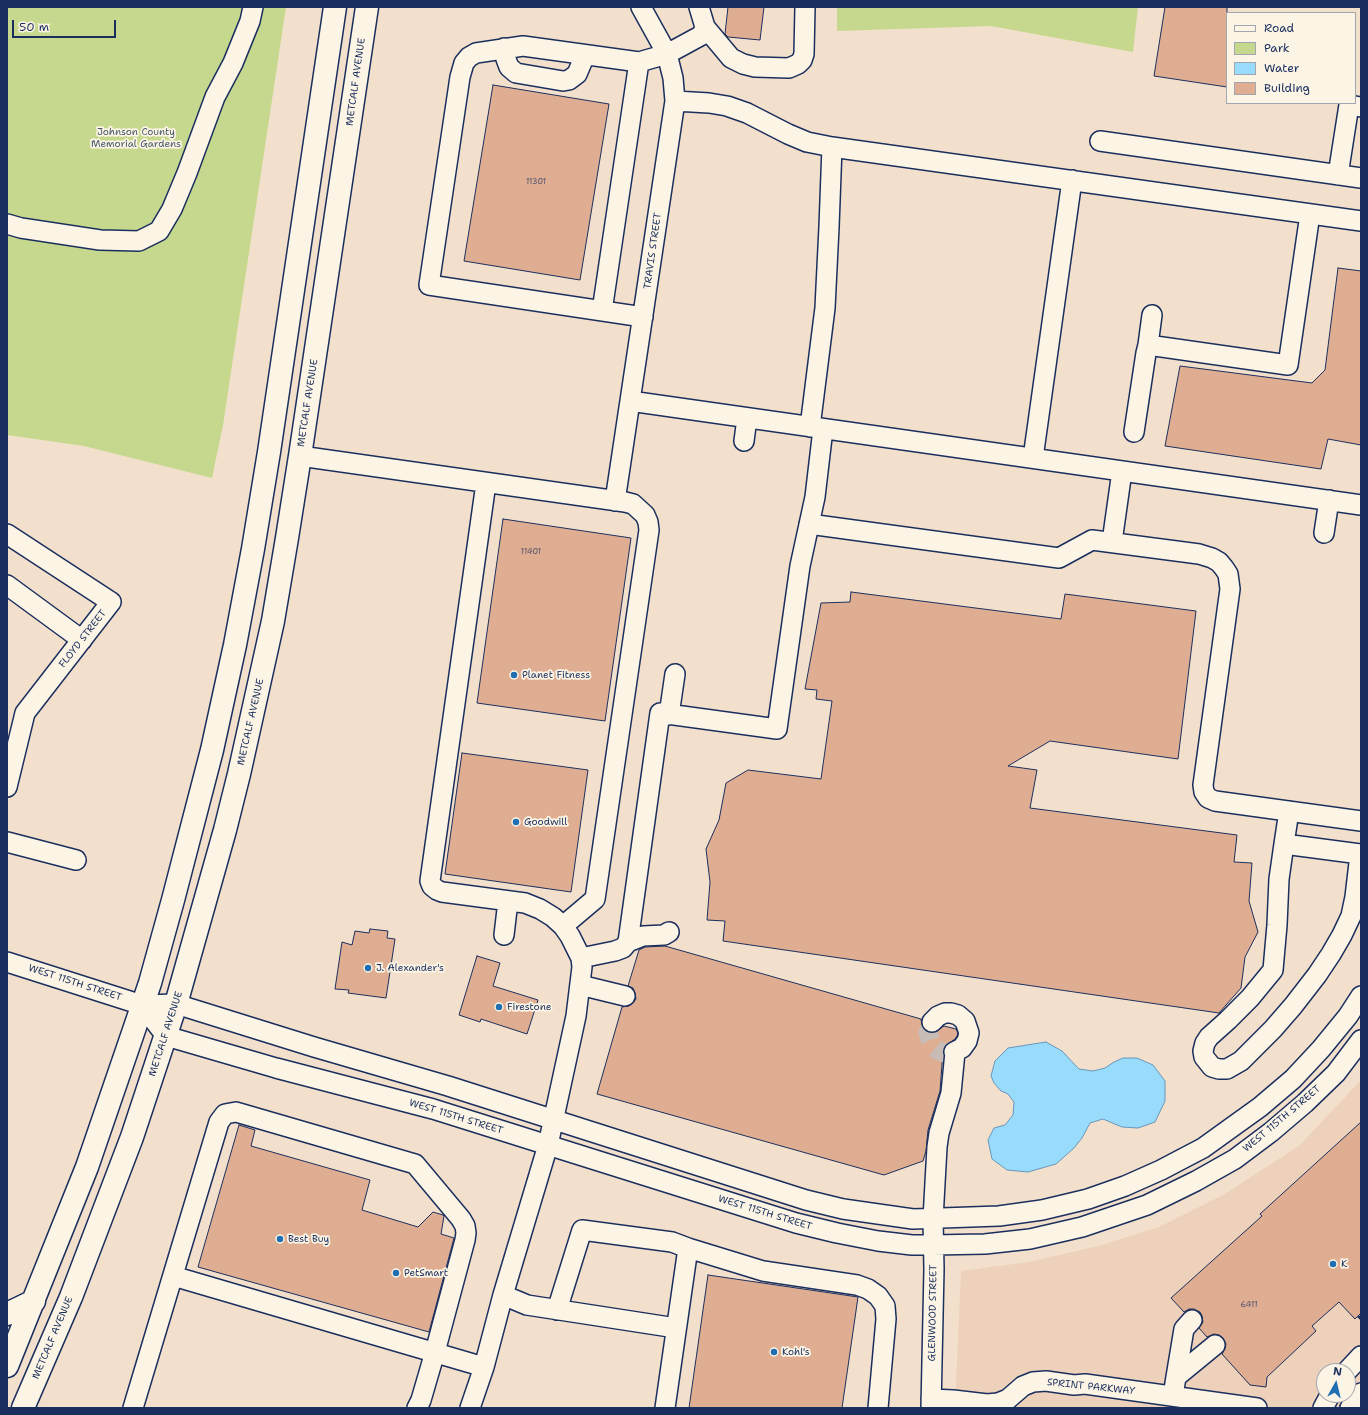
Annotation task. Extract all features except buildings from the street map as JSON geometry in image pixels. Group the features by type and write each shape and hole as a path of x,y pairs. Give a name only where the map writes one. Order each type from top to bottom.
{"main road":[{"path":"7,1366 87,1168 142,1005 193,826 212,750 235,645 253,549 269,452 335,7"},
{"name":"METCALF AVENUE","path":"23,1408 71,1297 132,1137 176,1004 225,830 239,774 273,621 300,456 367,7"},
{"path":"7,1314 34,1301"}],"street":[{"path":"7,224 21,228 100,240 139,240 159,231 172,209 215,97 233,63 250,21 253,7"},
{"name":"TRAVIS STREET","path":"615,501 675,101 673,78 667,54 641,7"},
{"path":"698,7 705,27 731,58 743,64 755,67 789,68 798,64 802,60 804,54 805,7"},
{"path":"643,317 429,285 462,70 464,63 476,53 523,46 639,62 667,54 699,38 705,27"},
{"path":"504,48 509,67 516,73 564,81 569,80 577,74 585,55"},
{"path":"602,311 639,62"},
{"path":"675,101 709,103 727,106 747,113 807,142 832,147 1361,221"},
{"path":"1338,175 1349,105 1361,107"},
{"path":"1100,141 1361,178"},
{"path":"628,942 660,713 777,730 800,566 815,497 816,428 825,308 832,147"},
{"path":"1033,458 1072,180"},
{"path":"1148,345 1288,365 1310,214"},
{"path":"1134,432 1152,315"},
{"path":"630,401 1361,505"},
{"path":"744,441 747,418"},
{"path":"300,456 633,504 645,515 649,530 595,899 563,926"},
{"path":"1112,542 1122,471"},
{"path":"470,1408 484,1367 503,1295 548,1145 576,1016 582,967 581,958 563,926 540,909 525,903 442,892 432,886 430,881 486,484"},
{"path":"1324,533 1329,500"},
{"path":"810,524 1059,558 1092,540 1206,555 1219,562 1228,574 1230,589 1203,785 1204,792 1208,798 1215,801 1361,821"},
{"name":"FLOYD STREET","path":"7,534 111,602 25,713 7,787"},
{"path":"7,585 82,640"},
{"path":"669,715 674,674"},
{"path":"1284,844 1360,854 1355,897 1351,916 1342,935 1317,975 1273,1029 1241,1061 1227,1069 1212,1067 1204,1057 1203,1051 1205,1043 1209,1037 1250,998 1273,970 1279,879 1284,844 1289,812"},
{"path":"7,842 76,860"},
{"path":"504,935 508,901"},
{"path":"581,958 615,952 623,948 628,942 643,936 664,935 669,932"},
{"name":"WEST 115TH STREET","path":"7,962 142,1005 176,1004 314,1048 448,1086 806,1200 876,1215 913,1219 999,1216 1042,1210 1088,1199 1126,1186 1161,1170 1209,1144 1260,1107 1293,1079 1321,1049 1348,1016 1361,996"},
{"path":"580,985 625,996"},
{"path":"142,1005 166,1036"},
{"name":"GLENWOOD STREET","path":"931,1403 935,1132 947,1092 954,1052 962,1048 968,1037 968,1028 965,1021 958,1015 944,1013 932,1022"},
{"name":"WEST 115TH STREET","path":"166,1036 276,1068 433,1109 796,1223 878,1241 912,1245 985,1244 1030,1239 1082,1227 1147,1205 1189,1185 1235,1158 1271,1132 1305,1103 1336,1073 1361,1040"},
{"path":"133,1408 219,1122 225,1114 236,1112 415,1164 461,1219 465,1226 466,1240 421,1400 417,1408"},
{"path":"557,1310 582,1230 672,1242 763,1271 857,1285 868,1288 878,1296 885,1306 886,1319 878,1408"},
{"path":"665,1408 688,1248"},
{"path":"173,1276 484,1367"},
{"path":"503,1295 527,1305 676,1328"},
{"path":"1182,1401 1176,1377 1184,1329 1192,1320"},
{"path":"1176,1377 1214,1345"},
{"name":"SPRINT PARKWAY","path":"931,1403 953,1400 988,1404 998,1403 1008,1399 1023,1386 1033,1382 1046,1381 1074,1385 1085,1384 1182,1401 1257,1408"},
{"path":"1350,1408 1361,1393"}],"path":[{"path":"1358,1316 1361,1319"}],"shaded area":[{"path":"1361,1080 1361,1408 955,1408 961,1271 1029,1262 1102,1245 1159,1227 1223,1195 1299,1146"}],"green space":[{"name":"Johnson County Memorial Gardens","path":"7,7 286,7 223,425 212,478 84,446 7,435"},
{"path":"837,7 1138,7 1133,52 991,26 837,31"}],"water":[{"path":"1046,1042 1062,1051 1079,1069 1093,1071 1105,1068 1123,1058 1137,1058 1153,1065 1165,1081 1165,1101 1155,1122 1138,1128 1122,1127 1103,1119 1090,1123 1082,1138 1074,1148 1056,1164 1028,1172 1007,1170 992,1159 988,1140 994,1128 1005,1125 1013,1115 1014,1102 1008,1094 1001,1091 994,1083 991,1076 995,1061 1008,1048"}],"tunnel":[{"path":"932,1022 928,1033 933,1046 939,1051 945,1053 954,1052"}],"place":[{"name":"Planet Fitness","path":"514,675"},
{"name":"Goodwill","path":"516,822"},
{"name":"J. Alexander's","path":"368,968"},
{"name":"Firestone","path":"499,1007"},
{"name":"Best Buy","path":"280,1239"},
{"name":"K","path":"1333,1264"},
{"name":"PetSmart","path":"396,1273"},
{"name":"Kohl's","path":"774,1352"}]}
